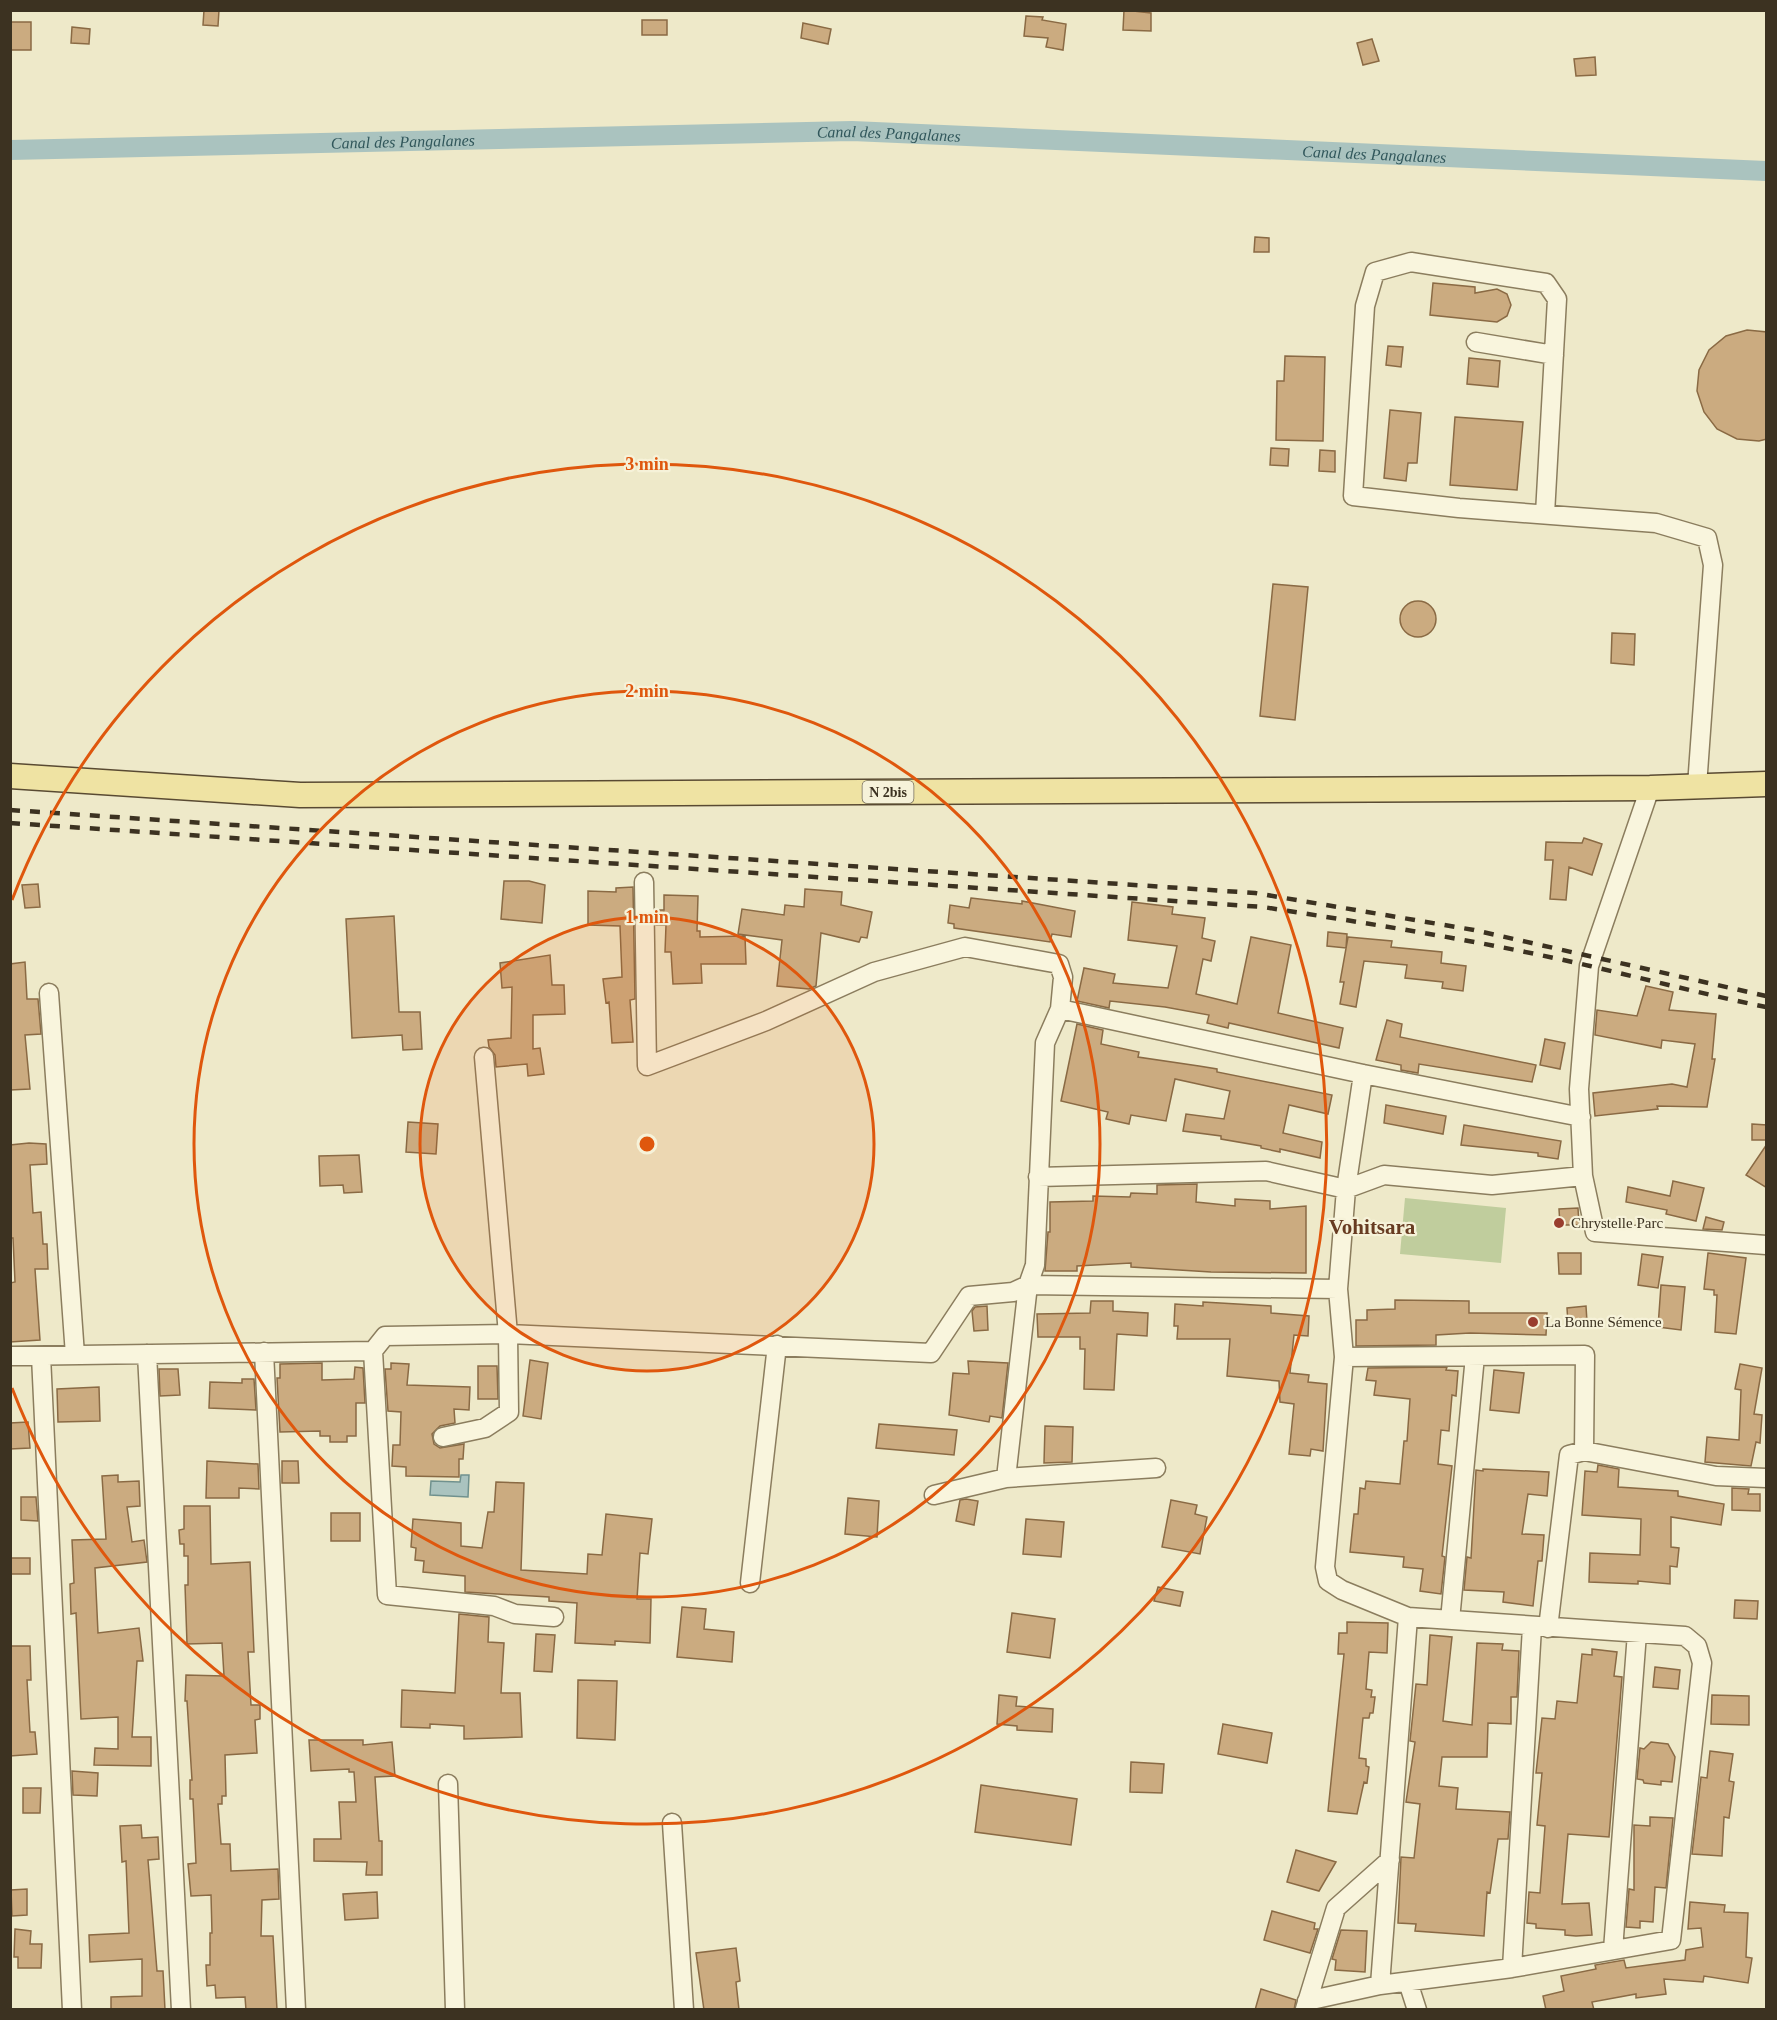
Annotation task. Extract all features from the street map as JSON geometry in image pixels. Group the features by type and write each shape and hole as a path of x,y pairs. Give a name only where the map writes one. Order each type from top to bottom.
{"main road":[{"name":"N 2bis","path":"10,776 300,795 1650,788 1767,784"}],"street":[{"path":"1545,514 1557,299 1546,283 1411,262 1375,272 1365,306 1353,496 1545,514 1656,522 1707,538 1713,565 1697,786"},
{"path":"1476,342 1554,355"},
{"path":"1650,788 1591,955 1579,1089 1583,1176 1595,1232 1767,1245"},
{"path":"644,882 647,1066 766,1021 874,972 965,947 1059,964 1063,977 1060,1009 1045,1043 1035,1264 1028,1285 1006,1478"},
{"path":"49,993 75,1355"},
{"path":"1060,1009 1363,1074 1581,1117"},
{"path":"443,1437 485,1428 509,1412 508,1334 484,1057"},
{"path":"1306,2005 1380,1985 1512,1968 1671,1940 1701,1663 1697,1646 1685,1636 1408,1617 1342,1590 1328,1581 1325,1567 1344,1357 1338,1289 1346,1189 1363,1074"},
{"path":"1038,1177 1266,1171 1346,1189 1384,1175 1492,1185 1583,1176"},
{"path":"554,1617 515,1614 494,1606 387,1595 373,1351 385,1336 508,1334 931,1353 969,1296 1012,1292 1028,1285 1338,1289"},
{"path":"750,1583 777,1345"},
{"path":"10,1356 373,1351"},
{"path":"264,1352 296,2010"},
{"path":"147,1354 181,2010"},
{"path":"1344,1357 1584,1355 1584,1451"},
{"path":"40,1356 72,2010"},
{"path":"1450,1620 1475,1356"},
{"path":"1512,1968 1540,1627 1569,1455 1584,1451 1716,1476 1767,1478"},
{"path":"933,1495 1006,1478 1156,1468"},
{"path":"1380,1985 1408,1617"},
{"path":"1613,1950 1637,1633"},
{"path":"448,1784 455,2010"},
{"path":"672,1823 684,2010"},
{"path":"1306,2005 1336,1908 1390,1860"},
{"path":"1408,1982 1417,2010"}],"green space":[{"path":"1405,1198 1506,1208 1501,1263 1400,1254"}],"water":[{"path":"461,1475 469,1475 468,1497 430,1495 431,1481 460,1482"}],"building":[{"path":"204,10 219,10 218,26 203,25"},
{"path":"1124,10 1151,13 1151,31 1123,30"},
{"path":"1026,16 1043,17 1042,20 1066,24 1063,50 1046,47 1048,38 1024,36"},
{"path":"642,20 667,20 667,35 642,35"},
{"path":"10,22 31,22 31,50 10,50"},
{"path":"803,23 831,29 828,44 801,38"},
{"path":"72,27 90,29 89,44 71,43"},
{"path":"1372,39 1379,61 1363,65 1357,43"},
{"path":"1595,57 1596,75 1576,76 1574,59"},
{"path":"1255,237 1269,238 1269,252 1254,252"},
{"path":"1433,283 1475,287 1475,293 1497,289 1507,294 1511,305 1507,316 1497,322 1430,315"},
{"path":"1747,330 1767,332 1767,439 1759,441 1737,439 1717,429 1704,412 1697,391 1699,370 1709,350 1726,336"},
{"path":"1388,346 1403,347 1401,367 1386,365"},
{"path":"1285,356 1325,357 1323,441 1276,440 1277,381 1284,381"},
{"path":"1469,358 1500,361 1498,387 1467,384"},
{"path":"1390,410 1421,413 1417,463 1408,463 1406,481 1384,478"},
{"path":"1455,417 1523,422 1517,490 1450,485"},
{"path":"1271,448 1289,449 1288,466 1270,465"},
{"path":"1320,450 1335,451 1335,472 1319,471"},
{"path":"1273,584 1308,587 1295,720 1260,716"},
{"path":"1418,601 1431,606 1436,619 1431,632 1418,637 1405,632 1400,619 1405,606"},
{"path":"1612,633 1635,634 1634,665 1611,663"},
{"path":"1584,838 1602,844 1592,875 1569,867 1566,900 1550,899 1553,860 1545,860 1546,842 1582,843"},
{"path":"504,881 529,881 545,885 542,923 501,919"},
{"path":"38,884 40,907 25,908 22,885"},
{"path":"633,887 635,999 630,1000 633,1042 612,1043 609,1002 606,1003 603,979 622,977 620,926 588,925 588,891 616,892 616,888"},
{"path":"805,889 842,892 841,905 872,912 867,938 861,937 859,942 821,933 816,986 809,989 777,986 782,940 738,934 742,909 784,915 785,905 804,907"},
{"path":"664,895 698,896 697,931 700,931 700,937 745,936 746,964 701,964 702,983 673,984 671,952 665,952 666,925 656,925 656,910 664,910"},
{"path":"971,898 1022,904 1022,901 1075,911 1071,937 1052,934 1050,942 954,928 954,924 948,923 950,905 969,908"},
{"path":"1132,902 1173,907 1172,914 1205,918 1202,938 1215,941 1211,961 1203,959 1196,994 1237,1004 1251,937 1291,945 1278,1013 1343,1028 1339,1048 1229,1023 1228,1028 1207,1023 1209,1015 1165,1007 1110,1001 1109,1008 1077,1001 1084,968 1115,974 1113,983 1168,988 1177,946 1128,940"},
{"path":"394,916 399,1012 420,1012 422,1049 403,1050 402,1035 352,1038 346,919"},
{"path":"1328,932 1347,934 1346,948 1327,946"},
{"path":"1348,937 1392,941 1391,947 1442,952 1441,963 1466,966 1463,991 1442,988 1443,982 1405,978 1407,965 1364,961 1356,1007 1340,1004 1344,982 1340,982"},
{"path":"550,955 552,985 564,985 565,1014 533,1015 533,1049 540,1048 544,1074 528,1076 527,1064 496,1067 495,1055 489,1047 488,1040 511,1038 512,987 502,988 500,963"},
{"path":"25,962 27,999 38,999 41,1034 25,1035 30,1089 10,1090 10,964"},
{"path":"1646,986 1673,992 1669,1010 1716,1014 1712,1059 1715,1059 1707,1107 1657,1106 1658,1109 1595,1116 1593,1093 1672,1084 1687,1087 1695,1044 1662,1040 1661,1048 1595,1035 1597,1010 1637,1016"},
{"path":"1387,1020 1402,1024 1400,1037 1536,1065 1532,1082 1419,1064 1418,1073 1401,1070 1401,1065 1376,1060"},
{"path":"1077,1024 1103,1030 1101,1044 1139,1052 1138,1057 1217,1069 1217,1072 1332,1095 1328,1114 1289,1105 1283,1133 1322,1142 1320,1158 1280,1149 1280,1152 1261,1148 1261,1146 1221,1139 1221,1136 1183,1131 1186,1114 1224,1119 1230,1091 1175,1079 1166,1121 1131,1115 1129,1124 1106,1119 1108,1112 1061,1101"},
{"path":"1545,1039 1565,1043 1560,1069 1540,1065"},
{"path":"1386,1105 1446,1116 1443,1134 1384,1123"},
{"path":"408,1122 438,1124 436,1154 406,1152"},
{"path":"1752,1124 1767,1125 1767,1140 1752,1140"},
{"path":"1464,1125 1561,1141 1558,1159 1538,1156 1538,1153 1461,1145"},
{"path":"46,1144 47,1164 30,1165 33,1213 41,1212 43,1244 47,1244 48,1269 35,1269 40,1340 10,1342 10,1283 15,1282 13,1238 10,1238 10,1145"},
{"path":"1767,1144 1767,1188 1746,1175"},
{"path":"359,1155 362,1192 344,1193 343,1185 320,1186 319,1156"},
{"path":"1673,1181 1704,1188 1696,1221 1666,1214 1667,1210 1626,1202 1628,1187 1670,1196"},
{"path":"1197,1184 1196,1202 1235,1206 1235,1199 1270,1201 1270,1209 1306,1206 1306,1273 1211,1272 1131,1267 1131,1263 1077,1266 1077,1271 1045,1271 1048,1232 1050,1232 1050,1202 1093,1201 1093,1196 1130,1197 1131,1193 1157,1194 1157,1185"},
{"path":"1578,1208 1579,1225 1560,1225 1559,1209"},
{"path":"1706,1217 1724,1222 1722,1230 1703,1229"},
{"path":"1558,1253 1581,1253 1581,1274 1559,1274"},
{"path":"1708,1253 1746,1258 1736,1334 1715,1332 1717,1295 1714,1295 1714,1290 1704,1289"},
{"path":"1642,1254 1663,1257 1658,1288 1638,1285"},
{"path":"1661,1285 1685,1287 1681,1330 1658,1327"},
{"path":"1395,1300 1469,1301 1469,1313 1547,1313 1546,1335 1470,1333 1436,1335 1436,1345 1356,1346 1356,1320 1367,1320 1367,1310 1395,1309"},
{"path":"1091,1301 1113,1301 1113,1311 1148,1313 1147,1336 1117,1334 1114,1390 1084,1389 1085,1349 1080,1349 1080,1337 1038,1337 1037,1314 1090,1313"},
{"path":"1203,1302 1271,1306 1271,1313 1309,1316 1308,1336 1294,1335 1290,1373 1309,1375 1308,1382 1327,1384 1323,1451 1311,1449 1310,1456 1289,1454 1294,1404 1280,1402 1279,1381 1227,1376 1230,1339 1177,1339 1178,1326 1174,1326 1175,1304 1203,1306"},
{"path":"987,1306 988,1330 974,1331 972,1311 975,1307"},
{"path":"1586,1306 1587,1322 1568,1324 1567,1308"},
{"path":"530,1360 548,1363 541,1419 523,1416"},
{"path":"968,1361 1008,1363 1002,1418 990,1416 989,1422 949,1415 953,1373 969,1374"},
{"path":"322,1363 322,1380 354,1379 355,1367 363,1368 365,1403 356,1403 356,1436 347,1436 347,1442 330,1442 330,1436 320,1436 320,1431 280,1432 277,1378 280,1378 280,1364"},
{"path":"391,1363 409,1364 407,1385 470,1387 469,1410 454,1409 455,1423 440,1426 432,1434 434,1444 440,1448 464,1444 463,1459 459,1459 459,1477 406,1476 406,1467 392,1466 393,1445 400,1445 401,1412 388,1411 385,1369 391,1369"},
{"path":"1740,1364 1762,1368 1754,1414 1762,1415 1760,1443 1756,1442 1751,1466 1705,1462 1707,1437 1739,1440 1741,1390 1735,1389"},
{"path":"478,1366 497,1366 498,1399 478,1399"},
{"path":"1447,1367 1446,1370 1458,1371 1456,1396 1452,1395 1449,1431 1441,1430 1438,1464 1452,1466 1442,1556 1445,1557 1441,1594 1420,1591 1423,1569 1403,1567 1404,1557 1350,1552 1354,1514 1358,1514 1360,1488 1365,1489 1366,1481 1400,1484 1404,1441 1407,1441 1410,1399 1374,1395 1376,1381 1366,1380 1368,1368"},
{"path":"159,1369 178,1369 180,1395 160,1396"},
{"path":"1494,1370 1524,1373 1519,1413 1490,1410"},
{"path":"242,1379 254,1379 256,1410 209,1408 210,1382 242,1383"},
{"path":"99,1387 100,1421 58,1422 57,1389"},
{"path":"28,1422 30,1448 10,1449 10,1423"},
{"path":"879,1424 957,1430 954,1455 876,1448"},
{"path":"1045,1426 1073,1427 1072,1462 1044,1463"},
{"path":"207,1461 258,1464 259,1489 239,1488 239,1498 206,1498"},
{"path":"282,1461 298,1461 299,1483 282,1483"},
{"path":"1598,1465 1619,1469 1618,1487 1678,1491 1678,1496 1724,1504 1721,1525 1671,1517 1671,1547 1679,1548 1677,1567 1670,1566 1670,1584 1638,1581 1638,1584 1589,1582 1590,1553 1640,1555 1641,1519 1582,1515 1585,1471 1597,1472"},
{"path":"1483,1469 1549,1472 1547,1496 1528,1494 1522,1534 1544,1535 1542,1561 1538,1561 1533,1606 1503,1602 1504,1592 1464,1590 1467,1557 1471,1558 1476,1470 1483,1471"},
{"path":"118,1475 118,1482 139,1481 140,1506 127,1507 132,1542 144,1540 147,1562 95,1568 98,1633 139,1628 143,1661 137,1661 132,1737 151,1737 151,1766 94,1765 95,1748 118,1749 118,1717 81,1719 76,1613 71,1614 70,1584 74,1583 72,1540 106,1539 102,1476"},
{"path":"496,1482 524,1483 521,1570 587,1574 588,1554 602,1555 606,1514 652,1519 648,1554 640,1553 637,1599 651,1599 650,1643 615,1641 615,1645 575,1643 577,1603 549,1601 549,1597 465,1592 465,1576 423,1572 424,1561 415,1560 416,1548 411,1547 413,1519 461,1523 461,1546 482,1548 488,1512 494,1512"},
{"path":"1732,1488 1749,1489 1748,1494 1760,1494 1760,1511 1732,1510"},
{"path":"21,1497 36,1497 38,1521 21,1520"},
{"path":"848,1498 879,1501 877,1537 845,1534"},
{"path":"960,1500 978,1501 974,1525 956,1521"},
{"path":"1171,1500 1197,1505 1195,1514 1207,1517 1200,1554 1162,1547"},
{"path":"184,1506 210,1506 211,1564 250,1562 254,1652 248,1652 251,1705 260,1705 260,1719 255,1720 257,1753 225,1755 226,1796 222,1796 222,1804 218,1804 221,1844 230,1844 231,1871 278,1869 279,1899 262,1900 261,1936 273,1936 277,2010 246,2010 245,1997 216,1998 215,1985 207,1986 206,1965 210,1965 210,1933 212,1933 211,1895 191,1896 188,1864 196,1863 193,1799 190,1799 190,1780 192,1780 187,1701 185,1701 186,1675 224,1676 222,1643 187,1644 185,1585 188,1585 188,1556 184,1556 184,1544 180,1544 179,1530 184,1529"},
{"path":"331,1513 360,1513 360,1541 331,1541"},
{"path":"1026,1519 1064,1522 1061,1557 1023,1554"},
{"path":"10,1558 30,1558 30,1574 10,1574"},
{"path":"1158,1587 1183,1592 1180,1606 1154,1601"},
{"path":"1735,1600 1758,1601 1757,1619 1734,1618"},
{"path":"682,1607 706,1609 704,1629 734,1632 732,1662 677,1657"},
{"path":"1012,1613 1055,1619 1050,1658 1007,1652"},
{"path":"459,1614 489,1617 488,1642 504,1643 501,1693 520,1693 522,1737 464,1739 464,1726 430,1724 430,1728 401,1727 402,1690 455,1693"},
{"path":"1347,1622 1388,1623 1387,1653 1369,1652 1366,1689 1372,1690 1371,1697 1375,1697 1373,1713 1370,1713 1369,1718 1363,1718 1359,1758 1366,1759 1366,1766 1369,1767 1367,1783 1364,1782 1357,1814 1328,1811 1344,1654 1338,1654 1339,1633 1347,1633"},
{"path":"536,1634 555,1635 552,1672 534,1671"},
{"path":"1430,1635 1452,1637 1443,1721 1472,1725 1477,1643 1503,1644 1502,1650 1519,1651 1517,1697 1511,1697 1511,1724 1488,1723 1487,1757 1442,1757 1439,1786 1458,1788 1456,1809 1510,1812 1508,1839 1498,1839 1490,1893 1487,1892 1484,1936 1415,1931 1416,1924 1398,1923 1401,1857 1414,1858 1420,1804 1406,1802 1415,1742 1410,1741 1416,1684 1427,1685"},
{"path":"10,1646 30,1646 31,1680 27,1680 30,1732 35,1732 37,1754 10,1756"},
{"path":"1592,1649 1617,1652 1614,1676 1622,1677 1609,1837 1568,1834 1562,1904 1589,1903 1592,1935 1576,1936 1565,1935 1565,1930 1536,1928 1536,1924 1527,1923 1529,1892 1540,1893 1545,1826 1537,1825 1542,1773 1536,1773 1542,1718 1555,1719 1557,1701 1577,1703 1582,1654 1592,1655"},
{"path":"1655,1667 1680,1670 1678,1689 1653,1687"},
{"path":"578,1680 617,1681 615,1740 577,1738"},
{"path":"999,1695 1017,1697 1016,1706 1053,1709 1052,1732 1017,1730 1017,1726 997,1724"},
{"path":"1712,1695 1749,1696 1749,1725 1711,1724"},
{"path":"1223,1724 1272,1733 1267,1763 1218,1754"},
{"path":"309,1740 363,1740 363,1745 392,1742 395,1776 375,1777 379,1841 382,1841 382,1875 366,1875 367,1862 314,1861 314,1839 341,1839 339,1802 356,1802 354,1772 349,1772 349,1769 311,1771"},
{"path":"1651,1742 1668,1744 1675,1757 1672,1782 1661,1781 1661,1785 1644,1783 1643,1780 1637,1779 1640,1748 1644,1749"},
{"path":"1710,1751 1733,1754 1729,1781 1734,1782 1729,1818 1724,1817 1722,1856 1692,1854 1701,1777 1707,1778"},
{"path":"1131,1762 1164,1764 1162,1793 1130,1792"},
{"path":"72,1771 98,1773 97,1796 73,1795"},
{"path":"981,1785 1077,1799 1071,1845 975,1832"},
{"path":"23,1788 41,1788 40,1813 23,1813"},
{"path":"1650,1817 1673,1818 1666,1888 1655,1887 1653,1922 1640,1921 1640,1928 1626,1927 1629,1889 1634,1890 1634,1825 1650,1826"},
{"path":"141,1825 142,1838 158,1837 159,1859 148,1860 157,1971 163,1971 165,2010 111,2010 111,1997 142,1996 142,1959 90,1962 89,1935 129,1933 126,1861 122,1862 120,1826"},
{"path":"1296,1850 1336,1862 1319,1891 1287,1882"},
{"path":"27,1889 27,1915 12,1916 11,1890"},
{"path":"377,1892 378,1918 345,1920 343,1894"},
{"path":"1690,1902 1725,1905 1724,1912 1748,1913 1746,1957 1752,1958 1748,1983 1704,1976 1703,1982 1664,1979 1666,1994 1636,1998 1636,1994 1592,2002 1594,2010 1546,2010 1543,1996 1564,1991 1561,1976 1596,1969 1595,1965 1624,1960 1626,1968 1685,1960 1686,1950 1703,1947 1701,1928 1688,1929"},
{"path":"1272,1911 1315,1923 1314,1929 1318,1929 1310,1953 1264,1940"},
{"path":"15,1929 31,1931 30,1944 42,1944 41,1968 18,1968 18,1957 14,1957"},
{"path":"1341,1930 1367,1931 1365,1972 1335,1970 1336,1960 1332,1959"},
{"path":"736,1948 740,1981 736,1982 739,2010 704,2010 696,1953"},
{"path":"1261,1989 1296,2000 1294,2010 1255,2010"}],"waterway":[{"name":"Canal des Pangalanes","path":"10,150 852,131 1766,171"}],"railway":[{"path":"10,810 1255,893 1474,930 1766,996"},
{"path":"10,823 1263,907 1509,949 1766,1007"}],"place":[{"name":"Chrystelle Parc","path":"1559,1223"},
{"name":"La Bonne Sémence","path":"1533,1322"}],"district":[{"name":"Vohitsara","path":"1372,1227"}]}
